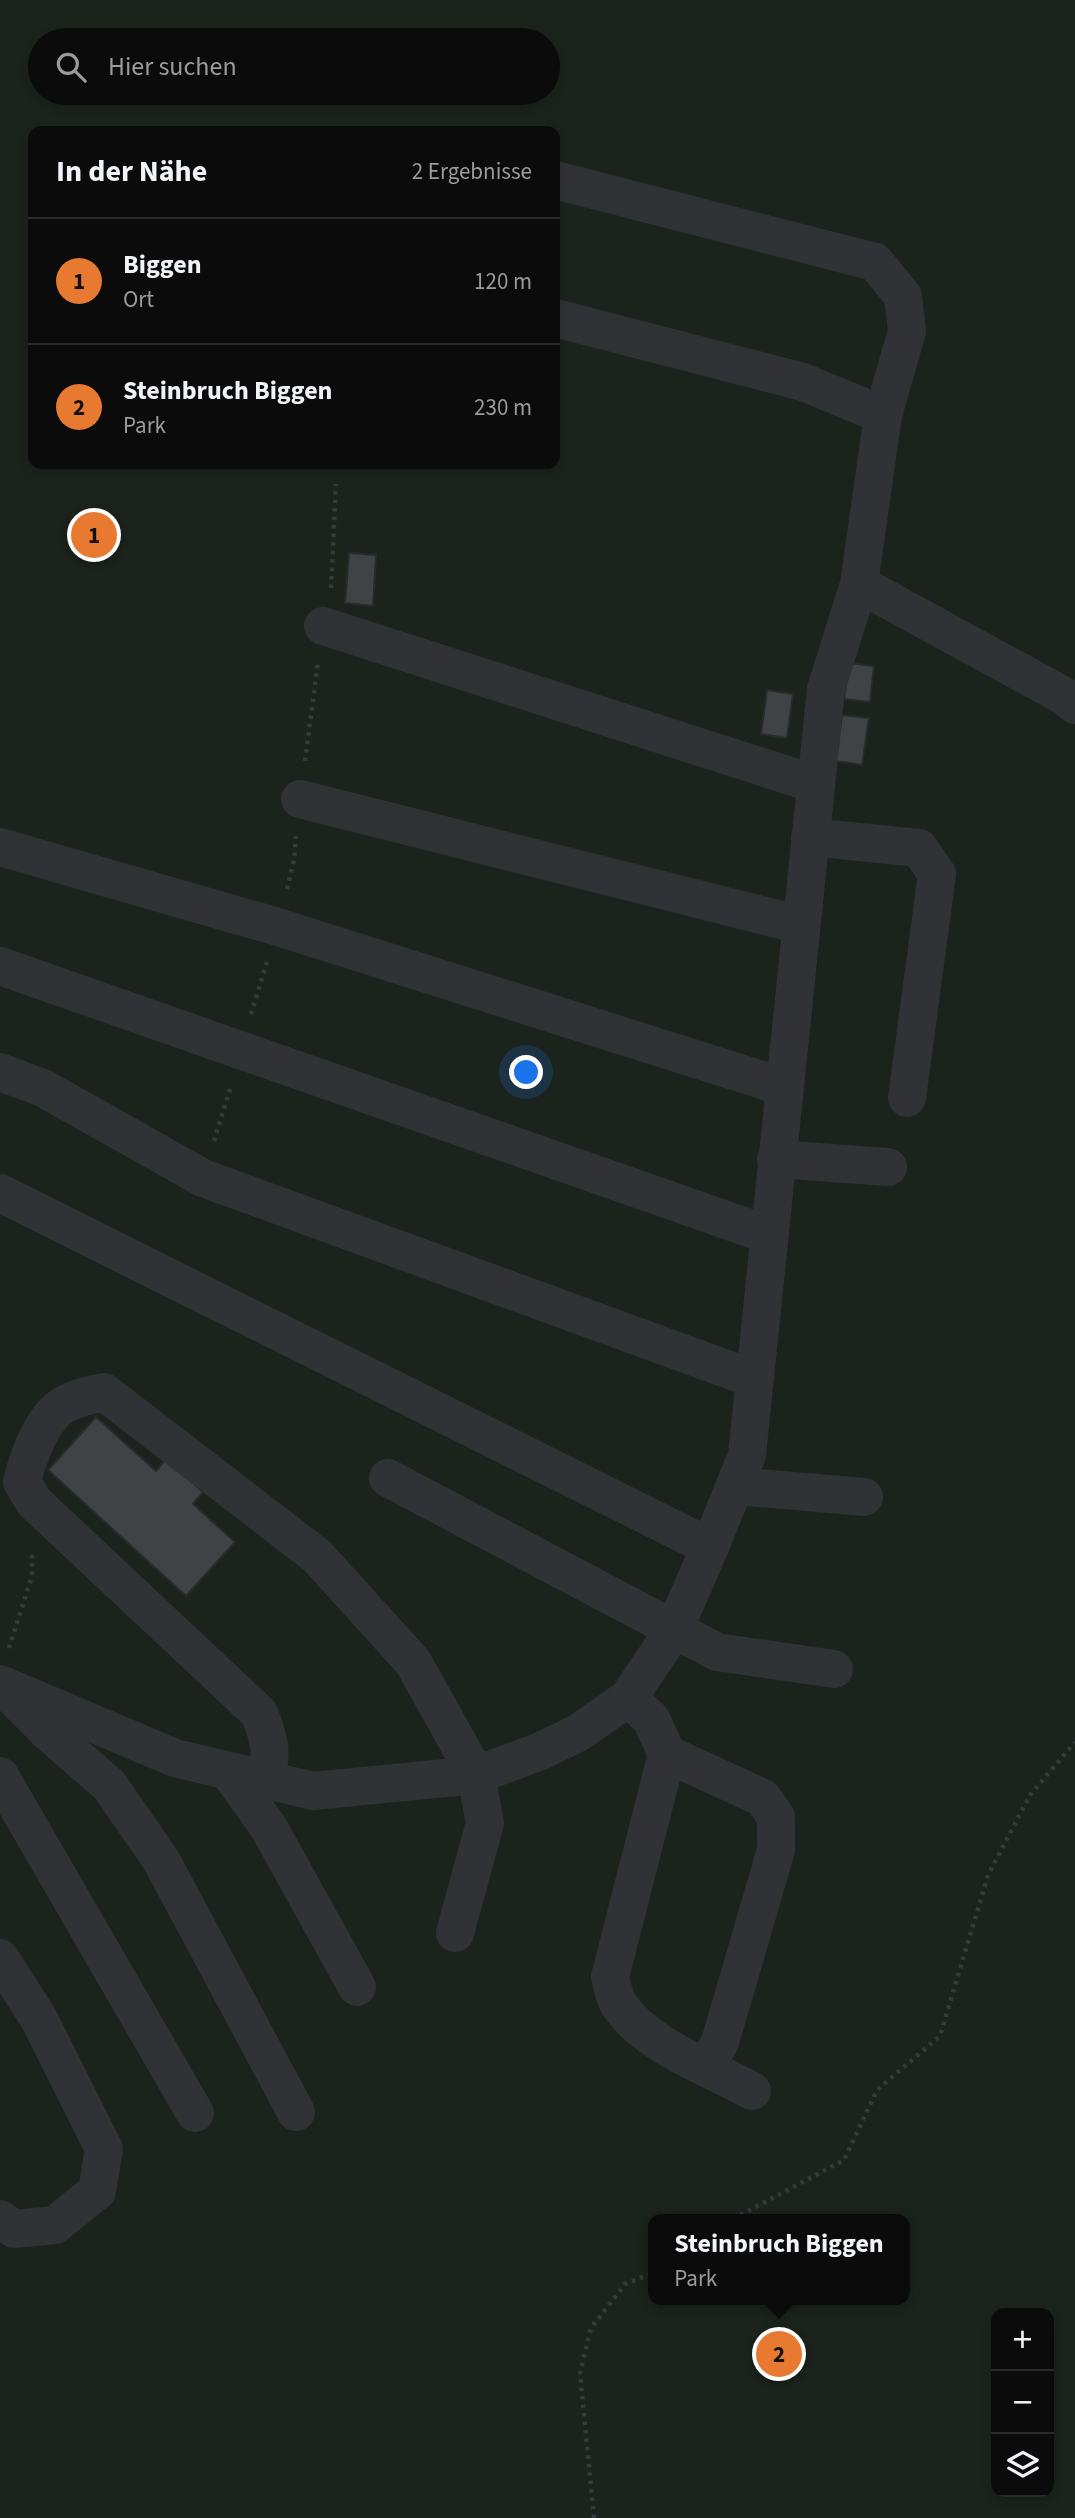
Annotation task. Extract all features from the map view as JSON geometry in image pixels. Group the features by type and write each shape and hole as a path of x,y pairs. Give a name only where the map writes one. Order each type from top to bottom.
{"lane":[{"path":"3,1673 175,1758 265,1781 313,1791 476,1775 541,1751 578,1733 628,1699 674,1630 747,1455 826,689 859,584 883,415 907,331 903,296 876,262 560,181"},
{"path":"560,319 803,382 883,415"},
{"path":"859,584 1072,699"},
{"path":"323,626 815,784"},
{"path":"300,799 801,925"},
{"path":"810,837 919,848 937,874 907,1098"},
{"path":"0,847 278,927 784,1087"},
{"path":"0,966 769,1235"},
{"path":"0,1072 43,1088 202,1178 754,1379"},
{"path":"776,1159 888,1167"},
{"path":"0,1194 710,1547"},
{"path":"265,1781 270,1763 270,1739 259,1713 19,1481 42,1430 58,1409 87,1395 104,1392 317,1556 413,1662 476,1775 485,1823 455,1933"},
{"path":"388,1478 717,1653 834,1669"},
{"path":"735,1486 864,1497"},
{"path":"3,1673 48,1733 108,1786 161,1860 296,2112"},
{"path":"628,1699 651,1719 667,1754 610,1977 617,2001 634,2024 674,2052 752,2091"},
{"path":"667,1754 762,1798 776,1818 776,1850 720,2042 706,2066"},
{"path":"229,1772 269,1828 357,1987"},
{"path":"0,1776 195,2113"},
{"path":"0,1958 39,2019 104,2149 97,2191 55,2225 14,2229 0,2220"}],"path":[{"path":"3,1673 32,1576 19,1481"},
{"path":"742,2214 844,2160 877,2090 940,2036 988,1875 1030,1795 1075,1742"},
{"path":"594,2518 580,2373 591,2329 625,2284 648,2275"}],"shaded area":[{"path":"0,0 1075,0 1075,2518 0,2518"}],"building":[{"path":"349,553 376,555 373,606 345,603"},
{"path":"849,663 874,666 870,702 844,699"},
{"path":"767,690 793,694 787,738 761,734"},
{"path":"842,715 869,718 862,765 836,761"},
{"path":"96,1417 156,1471 166,1459 203,1492 193,1504 235,1542 186,1596 48,1470"}],"place":[{"name":"Biggen","path":"94,535"},
{"name":"Steinbruch Biggen","path":"779,2354"}]}
